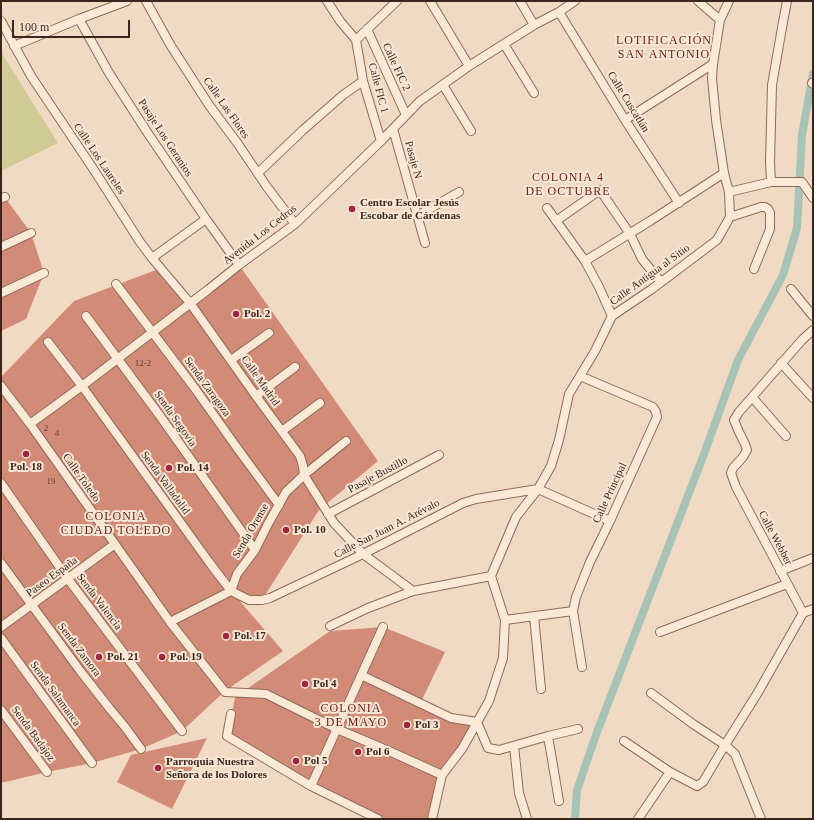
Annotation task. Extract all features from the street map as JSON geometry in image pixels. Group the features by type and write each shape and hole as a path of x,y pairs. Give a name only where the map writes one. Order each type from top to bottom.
{"street":[{"path":"14,46 127,1"},
{"name":"Calle Las Flores","path":"146,1 171,46 209,105 295,224"},
{"path":"327,1 340,21 356,40 397,1"},
{"path":"430,1 469,66"},
{"path":"520,1 534,25"},
{"name":"Avenida Los Cedros","path":"30,424 295,224 420,101 469,66 575,1"},
{"path":"698,1 720,20"},
{"path":"729,1 720,20 712,78 716,120 724,174 729,192 730,217 761,207 765,207 770,213 770,229 754,269"},
{"path":"771,182 770,162 772,85 787,1"},
{"name":"Calle Cuscatlán","path":"559,12 679,202"},
{"name":"Pasaje Los Geranios","path":"79,19 109,73 147,132 239,265"},
{"name":"Calle Los Laureles","path":"1,21 31,76 140,242 190,303"},
{"name":"Calle FIC 2","path":"367,30 406,115"},
{"name":"Calle FIC 1","path":"356,40 363,81 381,141"},
{"path":"504,44 534,93"},
{"path":"626,120 713,64"},
{"path":"258,173 302,130 343,95 363,81"},
{"path":"443,85 471,131"},
{"name":"Pasaje N","path":"393,129 425,243"},
{"path":"585,261 724,174"},
{"path":"729,192 771,182 802,182 813,198"},
{"path":"556,221 600,190 630,234 642,258 661,282"},
{"path":"417,216 459,192"},
{"path":"547,208 585,261 612,316"},
{"name":"Calle Antigua al Sitio","path":"491,576 516,517 538,489 550,466 559,440 568,394 595,351 612,316 717,240 730,217"},
{"path":"152,258 206,219"},
{"path":"1,247 31,233"},
{"path":"1,293 44,273"},
{"name":"Senda Zaragoza","path":"116,284 153,332 279,505"},
{"path":"791,289 813,316"},
{"name":"Calle Madrid","path":"190,303 300,456 304,475 334,523 363,554 413,591"},
{"name":"Senda Segovia","path":"86,316 160,416 255,550"},
{"path":"231,360 269,332"},
{"path":"786,436 752,397 802,340 812,332"},
{"name":"Senda Valladolid","path":"48,342 82,386 231,591"},
{"path":"782,363 813,398"},
{"path":"256,396 295,367"},
{"name":"Calle Principal","path":"580,376 653,407 657,417 590,562 576,597 573,611 582,667"},
{"name":"Calle Toledo","path":"1,386 30,424 170,622 225,692 266,694 337,729"},
{"name":"Calle Webber","path":"752,397 734,420 747,450 733,468 732,474 736,488 803,613"},
{"path":"282,431 320,403"},
{"name":"Senda Orense","path":"231,591 237,574 255,550 286,492 304,475 346,441"},
{"name":"Pasaje Bustillo","path":"328,514 439,456"},
{"name":"Senda Valencia","path":"1,483 68,578 182,731"},
{"path":"538,489 610,521"},
{"name":"Calle San Juan A. Arévalo","path":"231,591 249,600 262,600 270,598 363,554 463,503 476,498 538,489"},
{"name":"Paseo España","path":"1,627 115,544"},
{"path":"780,571 813,558"},
{"name":"Senda Zamora","path":"1,563 81,672 141,749"},
{"path":"330,626 368,608 413,591 491,576 505,620 503,658 489,701 462,749 442,776 432,819"},
{"path":"660,632 787,584"},
{"path":"170,622 231,591"},
{"path":"624,741 670,772 697,786 703,782 724,745 757,694 803,613 813,609"},
{"path":"505,620 573,611"},
{"path":"534,616 541,689"},
{"path":"311,786 383,627"},
{"name":"Senda Salamanca","path":"1,638 92,763"},
{"path":"361,675 451,718 477,722"},
{"path":"650,693 735,754 761,819"},
{"name":"Senda Badajoz","path":"1,710 47,772"},
{"path":"231,714 227,736 311,786 378,819"},
{"path":"477,722 488,748 499,750 578,729"},
{"path":"337,729 442,776"},
{"path":"548,736 559,801"},
{"path":"514,746 519,793 527,819"},
{"path":"638,819 670,772"}],"shaded area":[{"path":"1,52 58,143 1,171"}],"building":[{"path":"1,192 31,233 44,273 26,319 1,331"},
{"path":"239,265 378,461 319,510 262,600 231,591 283,651 225,691 182,731 141,749 92,763 1,783 1,377 74,301 161,268 190,303"},
{"path":"383,627 445,652 420,704 451,718 477,722 442,775 432,819 377,819 227,736 236,693 241,693 330,631"},
{"name":"Parroquia Nuestra Señora de los Dolores","path":"207,738 172,809 117,782 131,755"}],"waterway":[{"path":"575,819 577,790 597,732 704,454 738,360 783,275 797,228 802,135 813,74"}],"place":[{"name":"Centro Escolar Jesús Escobar de Cárdenas","path":"352,209"},
{"name":"Pol. 2","path":"236,314"},
{"name":"Pol. 18","path":"26,454"},
{"name":"Pol. 14","path":"169,468"},
{"name":"Pol. 10","path":"286,530"},
{"name":"Pol. 17","path":"226,636"},
{"name":"Pol. 21","path":"99,657"},
{"name":"Pol. 19","path":"162,657"},
{"name":"Pol 4","path":"305,684"},
{"name":"Pol 3","path":"407,725"},
{"name":"Pol 6","path":"358,752"},
{"name":"Pol 5","path":"296,761"},
{"name":"Parroquia Nuestra Señora de los Dolores","path":"158,768"}],"district":[{"name":"LOTIFICACIÓN SAN ANTONIO","path":"664,48"},
{"name":"COLONIA 4 DE OCTUBRE","path":"568,185"},
{"name":"COLONIA CIUDAD TOLEDO","path":"116,524"},
{"name":"COLONIA 3 DE MAYO","path":"351,716"}]}
